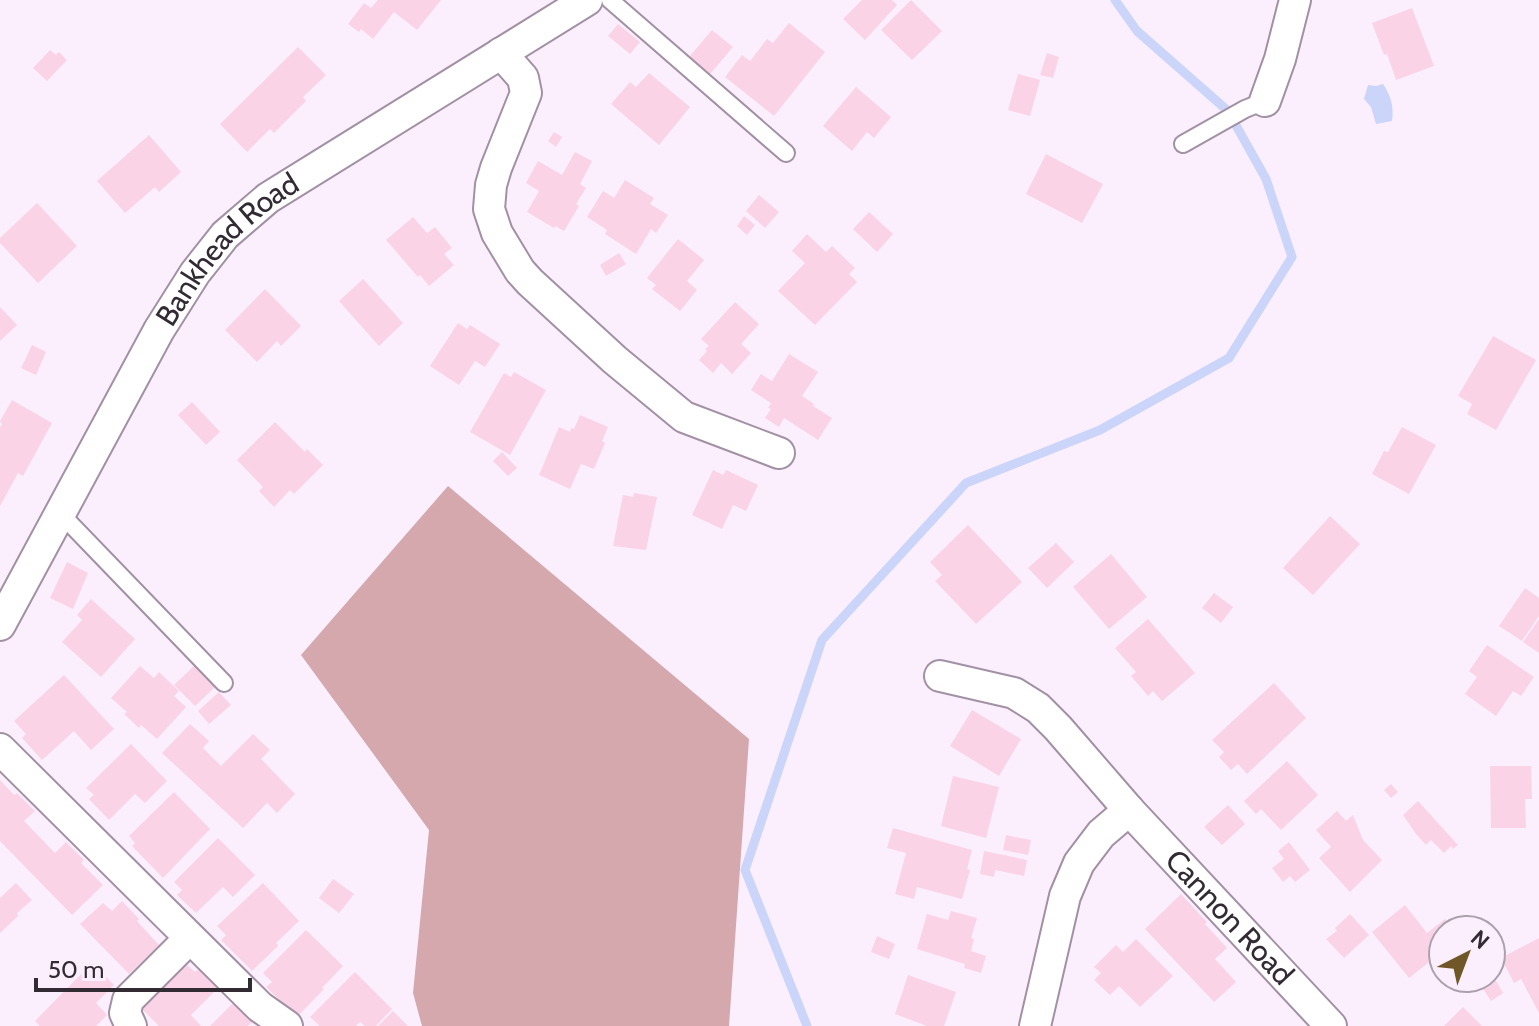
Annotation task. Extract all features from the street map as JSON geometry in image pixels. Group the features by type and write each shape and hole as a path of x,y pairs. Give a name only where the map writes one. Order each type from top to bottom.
{"street":[{"name":"Bankhead Road","path":"4,606 60,513 159,330 195,273 225,235 268,198 587,0"},
{"path":"1255,105 1280,59 1295,0"},
{"path":"501,53 523,78 526,93 496,168 489,209 497,233 520,271 615,360 684,417 779,453"},
{"name":"Cannon Road","path":"940,676 1014,693 1038,708 1331,1026"},
{"path":"0,749 189,939 260,1007 287,1026"},
{"path":"1035,1026 1065,896 1079,863 1101,834 1129,810"},
{"path":"131,1026 125,1013 128,1000 189,939"}],"lane":[{"path":"610,0 786,153"},
{"path":"1183,144 1255,105"},
{"path":"60,513 224,683"}],"shaded area":[{"path":"448,486 749,739 729,1026 422,1026 413,993 429,830 301,655"}],"water":[{"path":"1383,84 1391,102 1392,121 1376,124 1371,107 1364,99 1368,85"}],"building":[{"path":"378,0 441,0 417,30 394,12 373,39 361,29 359,32 348,24 364,3 371,8"},
{"path":"862,0 892,0 897,5 865,40 843,19"},
{"path":"911,0 942,31 912,60 881,30"},
{"path":"1412,8 1434,66 1396,80 1372,23"},
{"path":"789,23 825,52 774,116 725,77 742,55 750,61 767,39 773,43"},
{"path":"618,24 640,42 630,54 608,36"},
{"path":"712,30 733,47 710,74 689,57"},
{"path":"298,47 326,75 303,97 306,101 274,133 270,129 247,152 220,124"},
{"path":"50,50 56,55 59,52 67,60 47,81 33,68"},
{"path":"1047,53 1059,57 1053,78 1040,75"},
{"path":"649,73 690,107 659,145 611,104 630,82 636,87"},
{"path":"1018,74 1040,80 1030,116 1008,110"},
{"path":"856,87 891,117 874,138 867,132 852,151 823,126"},
{"path":"554,132 562,137 556,147 548,141"},
{"path":"149,135 181,172 159,192 155,187 125,213 97,181"},
{"path":"575,152 592,161 580,184 586,188 576,204 579,206 564,231 527,212 539,191 526,183 538,161 562,175"},
{"path":"1046,154 1103,184 1082,223 1026,194"},
{"path":"625,180 654,198 650,204 668,215 656,233 651,229 636,254 605,234 607,230 587,217 603,191 614,198"},
{"path":"759,195 779,212 765,228 746,211"},
{"path":"37,203 77,246 38,283 0,243 0,238"},
{"path":"869,212 893,234 877,252 853,229"},
{"path":"744,216 755,225 747,235 737,226"},
{"path":"413,217 427,233 435,227 452,248 444,254 454,265 429,286 386,240"},
{"path":"807,234 826,252 832,246 855,268 849,274 857,282 815,325 778,291 805,263 792,251"},
{"path":"678,239 704,260 687,281 697,290 680,311 652,289 656,285 647,278"},
{"path":"619,253 626,264 606,276 600,265"},
{"path":"363,279 403,323 379,346 339,301"},
{"path":"265,289 301,326 281,346 277,341 257,362 225,330"},
{"path":"735,302 759,324 741,344 751,353 732,374 721,363 713,373 699,360 709,346 701,339"},
{"path":"0,307 17,325 0,341"},
{"path":"458,323 467,329 470,325 500,344 485,367 475,361 459,385 430,366"},
{"path":"1493,336 1536,360 1496,430 1467,414 1472,404 1458,396"},
{"path":"32,345 46,352 36,375 21,368"},
{"path":"789,354 818,372 802,396 832,418 818,440 784,418 779,427 765,418 771,403 751,390 761,374 772,381"},
{"path":"514,372 546,390 510,455 470,432 504,373 511,377"},
{"path":"12,400 52,423 23,476 18,473 0,506 0,421"},
{"path":"192,402 220,432 206,445 178,415"},
{"path":"580,415 608,427 594,469 581,464 570,489 539,475 559,427 570,432"},
{"path":"275,422 323,465 294,494 290,490 274,507 259,491 263,487 237,460"},
{"path":"1402,427 1436,445 1409,494 1372,474"},
{"path":"502,452 517,468 508,476 493,461"},
{"path":"713,470 723,475 726,470 758,485 746,511 733,505 722,529 692,515"},
{"path":"634,493 657,497 646,550 613,546 623,495 633,497"},
{"path":"1330,516 1360,544 1313,595 1283,568"},
{"path":"968,525 1022,582 976,624 935,581 942,575 930,562"},
{"path":"1056,543 1074,562 1047,588 1028,568"},
{"path":"1111,554 1147,597 1109,629 1073,587"},
{"path":"67,562 88,573 73,609 50,598"},
{"path":"1525,588 1539,598 1539,616 1522,641 1499,626"},
{"path":"1214,593 1233,607 1221,623 1202,608"},
{"path":"91,599 135,639 101,677 62,642 82,620 77,615"},
{"path":"1148,619 1195,673 1162,701 1153,691 1148,696 1131,676 1136,672 1115,648"},
{"path":"1539,619 1539,653 1523,642"},
{"path":"1487,645 1534,677 1521,696 1513,691 1496,716 1465,694 1477,677 1469,671"},
{"path":"195,665 215,687 195,706 174,685"},
{"path":"140,666 154,678 159,672 179,691 174,696 186,707 157,739 141,725 139,728 111,698"},
{"path":"64,675 114,729 91,750 74,731 42,760 22,738 26,734 14,721"},
{"path":"1274,683 1306,718 1247,774 1238,764 1231,770 1219,757 1224,752 1212,740"},
{"path":"219,692 231,705 209,724 198,711"},
{"path":"972,710 1021,739 999,776 950,746"},
{"path":"190,724 209,741 203,748 221,766 253,734 270,750 261,759 295,794 277,813 267,803 243,828 162,753"},
{"path":"131,744 167,781 145,803 135,794 109,820 89,799 94,795 86,788"},
{"path":"1287,761 1318,795 1281,830 1261,809 1256,814 1244,801"},
{"path":"1490,766 1531,766 1532,799 1525,799 1526,828 1491,828"},
{"path":"953,776 999,787 986,838 941,826"},
{"path":"0,780 35,811 24,821 55,853 66,842 103,885 72,915 0,841"},
{"path":"1391,784 1398,792 1391,798 1384,790"},
{"path":"174,792 210,829 163,878 132,846 135,843 129,836"},
{"path":"1418,801 1458,845 1453,849 1451,846 1444,853 1431,840 1426,845 1416,834 1403,815"},
{"path":"1228,805 1245,824 1222,845 1204,827"},
{"path":"1337,811 1346,821 1353,815 1363,840 1382,860 1350,892 1319,858 1331,847 1316,830"},
{"path":"893,828 972,850 962,899 917,887 914,899 895,894 906,853 887,848"},
{"path":"1006,835 1031,840 1028,855 1003,850"},
{"path":"218,838 255,875 233,897 223,887 196,913 177,895 182,890 174,882"},
{"path":"1289,842 1310,870 1295,882 1290,876 1283,882 1272,868 1284,859 1278,851"},
{"path":"984,851 1027,860 1024,876 995,870 994,877 980,874"},
{"path":"333,879 354,894 339,913 319,898"},
{"path":"16,883 32,900 0,933 0,898"},
{"path":"263,883 299,921 252,971 221,940 226,935 217,926"},
{"path":"1181,894 1227,948 1215,959 1236,982 1214,1002 1145,929"},
{"path":"122,901 159,945 129,974 80,924 103,903 112,911"},
{"path":"1405,905 1427,933 1427,964 1409,978 1372,932"},
{"path":"951,911 977,918 971,951 986,956 981,973 964,968 965,964 917,949 927,914 948,920"},
{"path":"1350,914 1369,935 1344,958 1326,939"},
{"path":"306,930 343,966 297,1017 266,987 272,982 263,973"},
{"path":"877,936 895,944 889,959 871,952"},
{"path":"1539,938 1539,1013 1521,979 1514,983 1507,970 1507,955"},
{"path":"1136,939 1173,976 1140,1007 1119,986 1110,995 1094,980 1101,973 1094,967 1116,945 1123,952"},
{"path":"92,963 114,985 96,1003 107,1015 96,1026 40,1026 35,1021"},
{"path":"187,965 195,972 199,969 218,988 191,1015 201,1026 159,1026 142,1009"},
{"path":"355,972 392,1009 376,1026 365,1026 360,1022 356,1026 320,1026 310,1017"},
{"path":"908,975 956,992 944,1026 927,1026 895,1014"},
{"path":"1486,994 1502,994 1491,1001"},
{"path":"233,1003 252,1022 248,1026 210,1026"},
{"path":"1463,1007 1482,1026 1444,1026"},
{"path":"393,1011 408,1026 378,1026"}],"waterway":[{"path":"807,1026 745,870 822,640 966,483 1100,430 1229,358 1292,257 1266,179 1228,111 1137,31 1115,0"}]}
